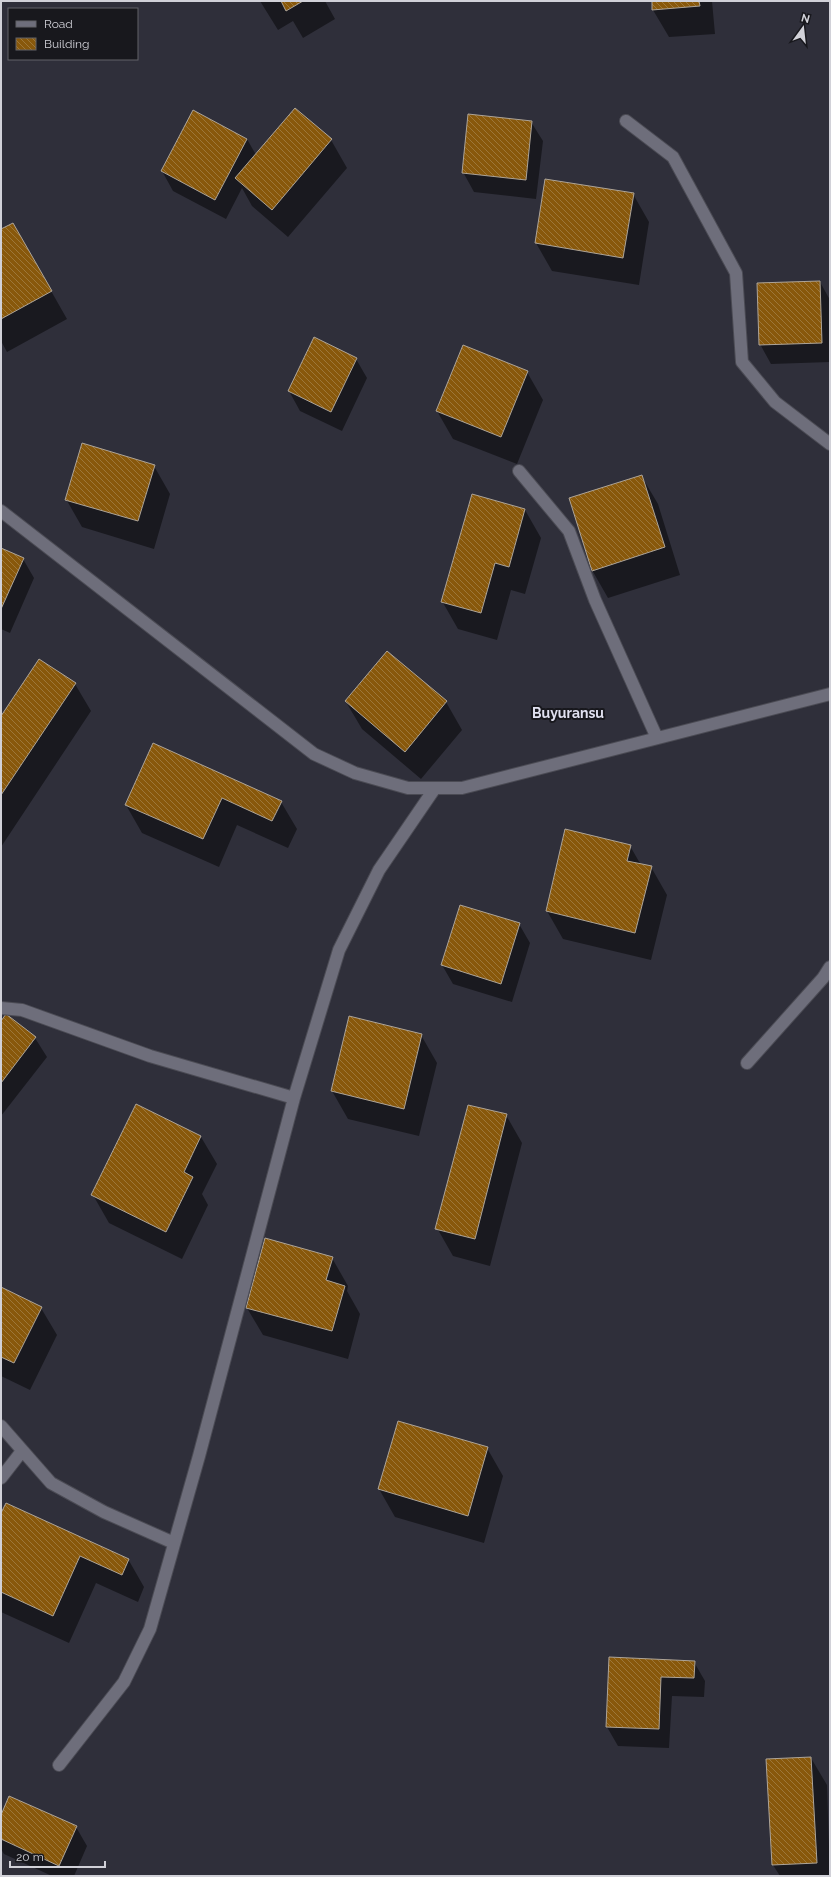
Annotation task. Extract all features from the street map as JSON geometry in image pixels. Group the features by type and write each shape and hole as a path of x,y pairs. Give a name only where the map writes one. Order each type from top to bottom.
{"street":[{"path":"626,121 673,157 736,273 742,362 775,402 830,444"},
{"path":"519,471 569,531 595,600 657,738"},
{"path":"1,510 314,754 355,773 408,788 462,788 830,694"},
{"path":"59,1765 124,1682 150,1629 294,1098 339,950 379,870 435,788"},
{"path":"747,1063 823,978 830,967"},
{"path":"1,1008 22,1010 150,1056 294,1098"},
{"path":"1,1426 51,1484 104,1512 174,1543"},
{"path":"1,1478 22,1451"}],"building":[{"path":"281,1 303,1 286,11"},
{"path":"652,1 699,1 700,6 652,10"},
{"path":"295,108 332,139 272,210 235,178"},
{"path":"193,110 247,139 215,200 161,171"},
{"path":"468,114 532,121 526,180 462,173"},
{"path":"545,179 634,193 623,258 535,243"},
{"path":"13,223 52,291 1,319 1,229"},
{"path":"820,281 822,343 759,345 757,283"},
{"path":"314,337 357,358 331,412 288,391"},
{"path":"463,345 528,371 501,437 436,411"},
{"path":"82,443 155,465 138,521 65,500"},
{"path":"642,475 665,547 592,571 569,498"},
{"path":"472,494 525,509 509,567 495,563 481,613 441,602"},
{"path":"1,548 24,558 1,609"},
{"path":"387,651 447,701 405,752 345,701"},
{"path":"39,659 76,683 1,795 1,716"},
{"path":"153,743 282,801 272,821 222,798 203,839 125,805"},
{"path":"565,829 631,845 627,861 652,866 635,933 546,911"},
{"path":"460,905 520,923 501,984 441,965"},
{"path":"6,1014 36,1037 1,1083 1,1021"},
{"path":"349,1016 422,1034 404,1109 331,1091"},
{"path":"136,1104 201,1136 184,1172 193,1177 166,1232 91,1195"},
{"path":"468,1105 507,1114 475,1239 435,1229"},
{"path":"265,1238 333,1257 326,1280 345,1286 332,1331 246,1308"},
{"path":"1,1287 42,1307 14,1363 1,1357"},
{"path":"398,1421 488,1447 468,1516 378,1489"},
{"path":"6,1503 129,1559 122,1575 80,1556 53,1616 1,1592 1,1513"},
{"path":"609,1657 695,1661 694,1678 661,1677 659,1729 606,1727"},
{"path":"811,1757 817,1863 772,1865 766,1759"},
{"path":"9,1796 77,1826 59,1866 1,1839 1,1815"}],"district":[{"name":"Buyuransu","path":"568,713"}]}
